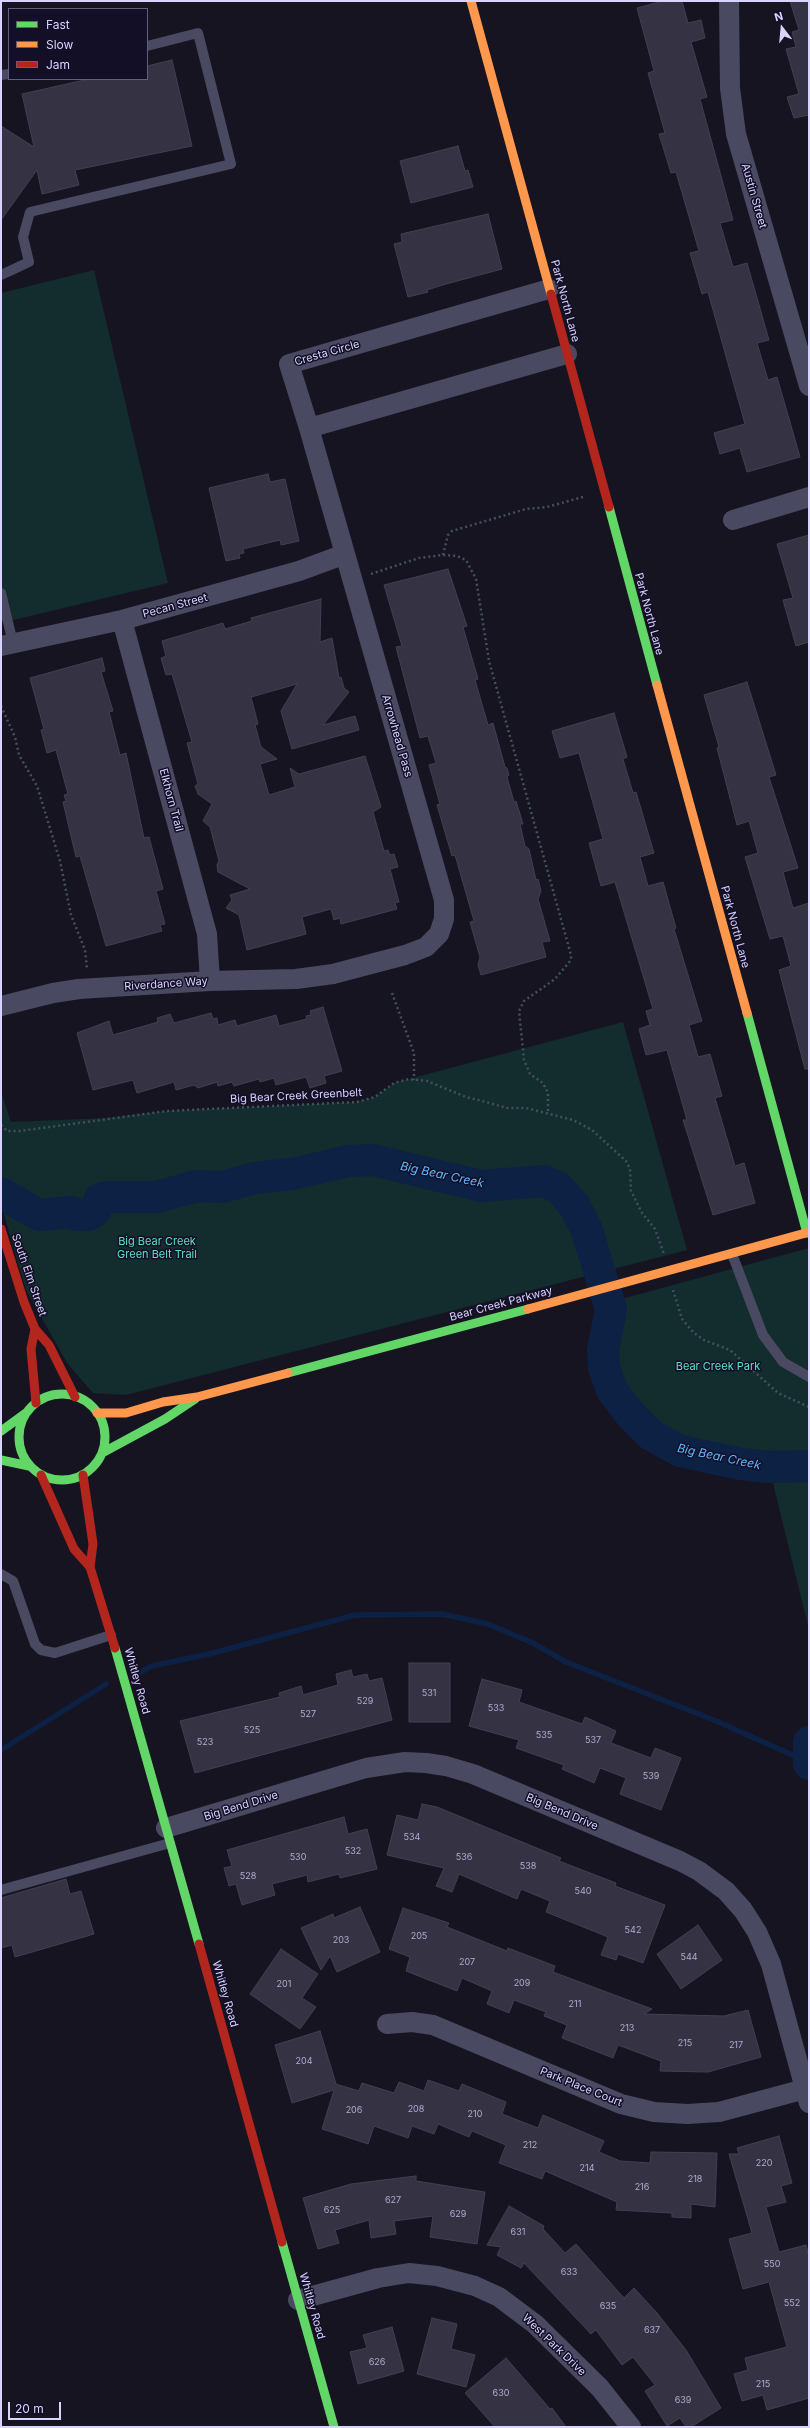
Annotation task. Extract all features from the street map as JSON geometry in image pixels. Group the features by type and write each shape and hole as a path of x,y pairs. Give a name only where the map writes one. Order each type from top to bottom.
{"street":[{"name":"Park North Lane","path":"471,1 566,354 808,1233"},
{"name":"Austin Street","path":"729,1 730,88 736,134 809,386"},
{"name":"Cresta Circle","path":"309,428 289,364 549,289"},
{"path":"309,428 566,354"},
{"name":"Arrowhead Pass","path":"309,428 444,900 444,918 439,934 426,947 380,963 333,974"},
{"path":"733,520 809,497"},
{"name":"Pecan Street","path":"7,645 122,620 299,571 345,554"},
{"name":"Elkhorn Trail","path":"122,620 207,934 210,981"},
{"name":"Riverdance Way","path":"1,1006 53,993 79,989 210,981 296,979 333,974"},
{"name":"South Elm Street","path":"1,1229 24,1302 35,1329 49,1345 75,1397"},
{"name":"Bear Creek Parkway","path":"97,1413 126,1413 162,1402 198,1397 573,1298 808,1233"},
{"name":"South Elm Street","path":"35,1329 31,1349 36,1403"},
{"path":"1,1431 26,1413 36,1403 48,1397 62,1394 75,1397 88,1403 97,1413 103,1426 105,1440 102,1453 94,1466 83,1475 69,1480 54,1480 41,1475 30,1466 22,1454 18,1440 20,1426 26,1413"},
{"name":"Bear Creek Parkway","path":"102,1453 165,1419 198,1397"},
{"path":"1,1460 30,1466"},
{"name":"Whitley Road","path":"41,1475 74,1549 90,1567 111,1635 334,2427"},
{"name":"Whitley Road","path":"83,1475 93,1544 90,1567"},
{"name":"Big Bend Drive","path":"168,1836 385,1764 426,1763 446,1766 473,1774 680,1861 699,1871 726,1891 750,1921 767,1953 807,2096"},
{"name":"Park Place Court","path":"387,2024 412,2022 433,2025 621,2104 654,2112 687,2114 719,2112 807,2096"},
{"name":"West Park Drive","path":"298,2300 378,2278 409,2273 437,2276 475,2286 499,2297 535,2324 600,2388 631,2427"}],"lane":[{"path":"1,275 29,262 23,237 30,212 231,164 198,33 148,46"},
{"path":"1,593 7,645"},
{"path":"732,1254 763,1335 783,1362 809,1377"},
{"path":"1,1574 13,1581 35,1644 41,1650 55,1653 111,1635"},
{"path":"1,1890 168,1836"}],"path":[{"path":"443,555 448,534 452,531 526,509 547,508 583,497"},
{"path":"369,575 419,558 443,555 457,556 466,560 476,579 489,661 571,955 571,960 554,979 524,1001 519,1011 524,1060 530,1074 543,1083 548,1093 548,1113"},
{"path":"1,706 15,736 19,755 37,786 60,861 71,915 85,950 88,976"},
{"path":"392,993 414,1053 414,1080"},
{"name":"Big Bear Creek Greenbelt","path":"1,1125 7,1131 20,1131 167,1111 357,1102 375,1096 394,1083 414,1080 427,1081 466,1097 548,1113 582,1123 626,1161 630,1169 631,1191 642,1212 655,1229 669,1272 679,1310 687,1326 704,1340 730,1350 739,1356 778,1393 809,1407"}],"green space":[{"path":"94,270 168,583 1,623 1,293"},
{"name":"Big Bear Creek Green Belt Trail","path":"623,1022 687,1250 126,1395 93,1393 67,1363 26,1290 1,1204 1,1092 11,1122 106,1118 167,1111 357,1102 375,1097 394,1083"},
{"name":"Bear Creek Park","path":"809,1248 809,1630 769,1467 741,1464 680,1451 651,1435 612,1390 604,1368 603,1350 614,1301"}],"building":[{"path":"663,1 682,1 688,23 701,20 705,38 691,42 707,97 700,99 733,220 720,223 733,267 747,263 769,340 757,343 768,380 777,377 800,457 747,472 740,448 720,454 714,433 745,424 708,292 702,294 690,253 699,251 676,172 671,173 659,134 665,133 648,73 654,71 637,8"},
{"path":"790,1 809,1 809,115 794,118 787,97 799,94 786,49 796,47 792,32 799,30"},
{"path":"172,60 192,146 75,170 79,185 42,194 37,170 1,220 1,126 34,147 22,94 85,80 148,80 148,66"},
{"path":"458,146 465,171 468,170 473,187 411,203 400,161"},
{"path":"488,214 502,269 446,284 427,290 428,292 408,297 394,244 402,242 401,234"},
{"path":"268,474 270,482 285,479 299,541 281,545 280,540 243,549 244,553 239,554 240,558 226,561 209,488"},
{"path":"809,535 809,642 796,646 783,600 793,598 777,544"},
{"path":"448,569 467,626 463,627 478,679 475,680 488,725 493,723 505,767 507,768 509,775 507,777 514,802 516,801 523,824 520,824 525,846 529,849 536,880 538,879 541,891 538,899 550,941 542,942 546,957 481,975 478,965 480,957 470,922 474,921 455,855 452,856 437,805 440,804 429,765 436,763 428,736 420,738 396,647 402,646 384,585"},
{"path":"321,599 320,642 332,638 339,678 341,677 344,688 349,692 323,725 355,716 359,730 292,749 281,711 297,684 251,697 258,724 255,725 261,747 277,759 260,764 269,795 295,787 290,768 299,774 365,756 381,807 373,812 384,851 388,850 390,855 394,854 398,867 390,869 399,902 395,903 397,909 341,924 340,918 334,920 331,909 302,917 306,934 247,950 239,915 226,908 232,900 230,895 250,889 218,872 217,865 219,861 210,827 203,821 212,804 198,794 195,786 198,784 187,743 192,742 172,674 166,675 161,658 166,656 162,641 223,623 225,629 252,621 251,618"},
{"path":"102,658 105,671 101,672 113,711 109,712 120,755 126,753 144,838 149,837 163,889 156,891 165,924 160,925 162,931 106,946 80,856 76,857 63,802 66,801 64,795 68,794 56,750 47,753 41,730 44,729 30,678"},
{"path":"747,682 776,775 769,777 798,868 783,872 793,908 809,903 809,1069 805,1069 779,970 791,966 783,936 770,939 745,857 758,853 749,821 737,825 717,748 719,747 704,695"},
{"path":"614,713 627,757 623,759 633,793 636,792 654,853 640,857 648,886 663,882 676,928 674,929 702,1021 689,1025 698,1057 710,1054 722,1096 715,1098 735,1166 744,1163 755,1203 713,1215 683,1120 687,1120 667,1050 646,1055 639,1029 650,1025 646,1011 653,1009 615,882 601,886 589,843 603,839 579,753 560,758 552,731"},
{"path":"323,1007 342,1071 324,1076 326,1083 310,1088 306,1077 276,1085 274,1078 260,1082 259,1079 234,1086 232,1082 218,1086 217,1082 198,1088 194,1085 176,1090 174,1082 137,1093 133,1080 93,1090 77,1033 109,1021 113,1035 158,1022 157,1018 170,1014 174,1023 211,1013 213,1019 217,1018 218,1025 235,1020 237,1026 276,1015 279,1026 307,1019 306,1016 311,1015 310,1011"},
{"path":"409,1663 450,1663 450,1722 409,1722"},
{"path":"351,1670 353,1677 367,1674 369,1681 382,1678 392,1720 195,1773 180,1721 280,1697 279,1693 301,1686 303,1695 338,1685 336,1674"},
{"path":"482,1679 522,1690 519,1702 582,1724 585,1717 616,1731 611,1743 651,1758 655,1748 681,1758 661,1810 620,1794 626,1778 600,1768 594,1783 562,1769 564,1765 516,1748 519,1740 469,1726"},
{"path":"422,1804 437,1807 561,1858 559,1861 616,1883 615,1886 665,1905 643,1963 618,1954 616,1960 601,1955 608,1937 546,1912 550,1901 521,1889 517,1899 459,1874 452,1892 436,1886 444,1868 387,1855 397,1815 418,1820"},
{"path":"344,1817 348,1834 367,1829 377,1869 340,1878 339,1874 308,1882 307,1875 272,1884 275,1895 242,1905 236,1884 229,1886 224,1868 232,1866 227,1850"},
{"path":"66,1879 70,1894 81,1891 94,1934 15,1957 12,1945 1,1948 1,1898"},
{"path":"360,1907 380,1952 337,1972 330,1956 321,1970 301,1928 333,1914 334,1918"},
{"path":"403,1908 449,1923 447,1927 507,1951 508,1948 555,1966 553,1972 652,2009 644,2014 724,2016 748,2010 761,2057 708,2072 660,2071 661,2061 618,2045 613,2058 562,2038 567,2025 544,2016 546,2012 514,2000 509,2013 487,2004 492,1991 462,1978 457,1991 406,1971 410,1957 389,1949"},
{"path":"698,1925 722,1960 681,1989 657,1954"},
{"path":"281,1949 318,1974 302,1998 316,2007 300,2029 250,1994"},
{"path":"320,2031 336,2084 359,2091 362,2083 394,2093 399,2082 424,2091 428,2080 459,2091 462,2084 506,2102 502,2114 538,2128 543,2115 604,2141 599,2152 620,2161 650,2163 651,2152 717,2153 715,2207 691,2204 691,2218 672,2217 672,2213 616,2210 617,2202 545,2171 542,2179 499,2163 506,2145 472,2131 469,2137 438,2124 434,2134 412,2126 408,2138 374,2126 368,2144 322,2129 334,2090 292,2103 275,2045"},
{"path":"779,2136 792,2183 781,2186 786,2202 766,2207 779,2252 806,2245 809,2257 809,2398 767,2410 763,2395 742,2401 734,2374 748,2370 745,2358 787,2347 769,2282 743,2289 729,2239 752,2233 729,2154 739,2154 737,2148"},
{"path":"416,2176 416,2181 485,2192 477,2244 430,2237 433,2216 394,2221 396,2234 371,2238 369,2220 335,2230 339,2243 318,2249 303,2198 351,2184"},
{"path":"509,2206 544,2226 543,2229 565,2253 576,2244 624,2298 634,2288 657,2313 686,2350 721,2408 691,2427 686,2427 680,2418 667,2426 645,2391 655,2385 633,2357 622,2365 596,2330 591,2334 524,2263 521,2268 497,2255 501,2247 487,2245"},
{"path":"432,2318 457,2324 451,2349 475,2355 466,2387 417,2374"},
{"path":"392,2327 404,2371 358,2384 350,2352 367,2348 363,2335"},
{"path":"506,2358 550,2409 552,2408 566,2427 495,2427 465,2393"}],"waterway":[{"name":"Big Bear Creek","path":"1,1193 39,1215 72,1212 77,1215 89,1215 95,1211 100,1199 106,1197 157,1197 197,1186 222,1187 255,1178 292,1174 348,1161 373,1160 481,1186 545,1181 559,1188 574,1205 586,1228 611,1309 603,1350 604,1368 612,1390 630,1414 651,1435 680,1451 741,1464 769,1467 809,1466"},
{"path":"137,1674 152,1666 209,1654 355,1615 442,1614 488,1624 533,1643 566,1662 714,1720 808,1762"},
{"path":"1,1750 106,1684"},
{"name":"Big Bear Creek","path":"809,1742 809,1764"}],"traffic: fast":[{"path":"609,507 657,685"},
{"path":"747,1013 807,1233"},
{"path":"288,1373 528,1309"},
{"path":"62,1394 78,1398 92,1407 101,1421 105,1437 101,1453 92,1467 78,1476 62,1480 46,1476 32,1467 23,1453 19,1437 23,1421 32,1407 46,1398 62,1394"},
{"path":"102,1453 165,1419 195,1399"},
{"path":"1,1431 26,1413"},
{"path":"1,1460 29,1466"},
{"path":"115,1648 199,1944"},
{"path":"282,2242 334,2427"}],"traffic: slow":[{"path":"471,1 551,294"},
{"path":"657,685 747,1013"},
{"path":"528,1309 809,1232"},
{"path":"97,1413 126,1413 163,1402 197,1397 288,1373"}],"traffic: jam":[{"path":"551,294 609,507"},
{"path":"1,1229 24,1302 35,1329 49,1345 75,1397"},
{"path":"35,1329 31,1349 36,1403"},
{"path":"41,1475 74,1549 90,1567 115,1648"},
{"path":"83,1475 93,1544 90,1567"},
{"path":"199,1944 282,2242"}]}
